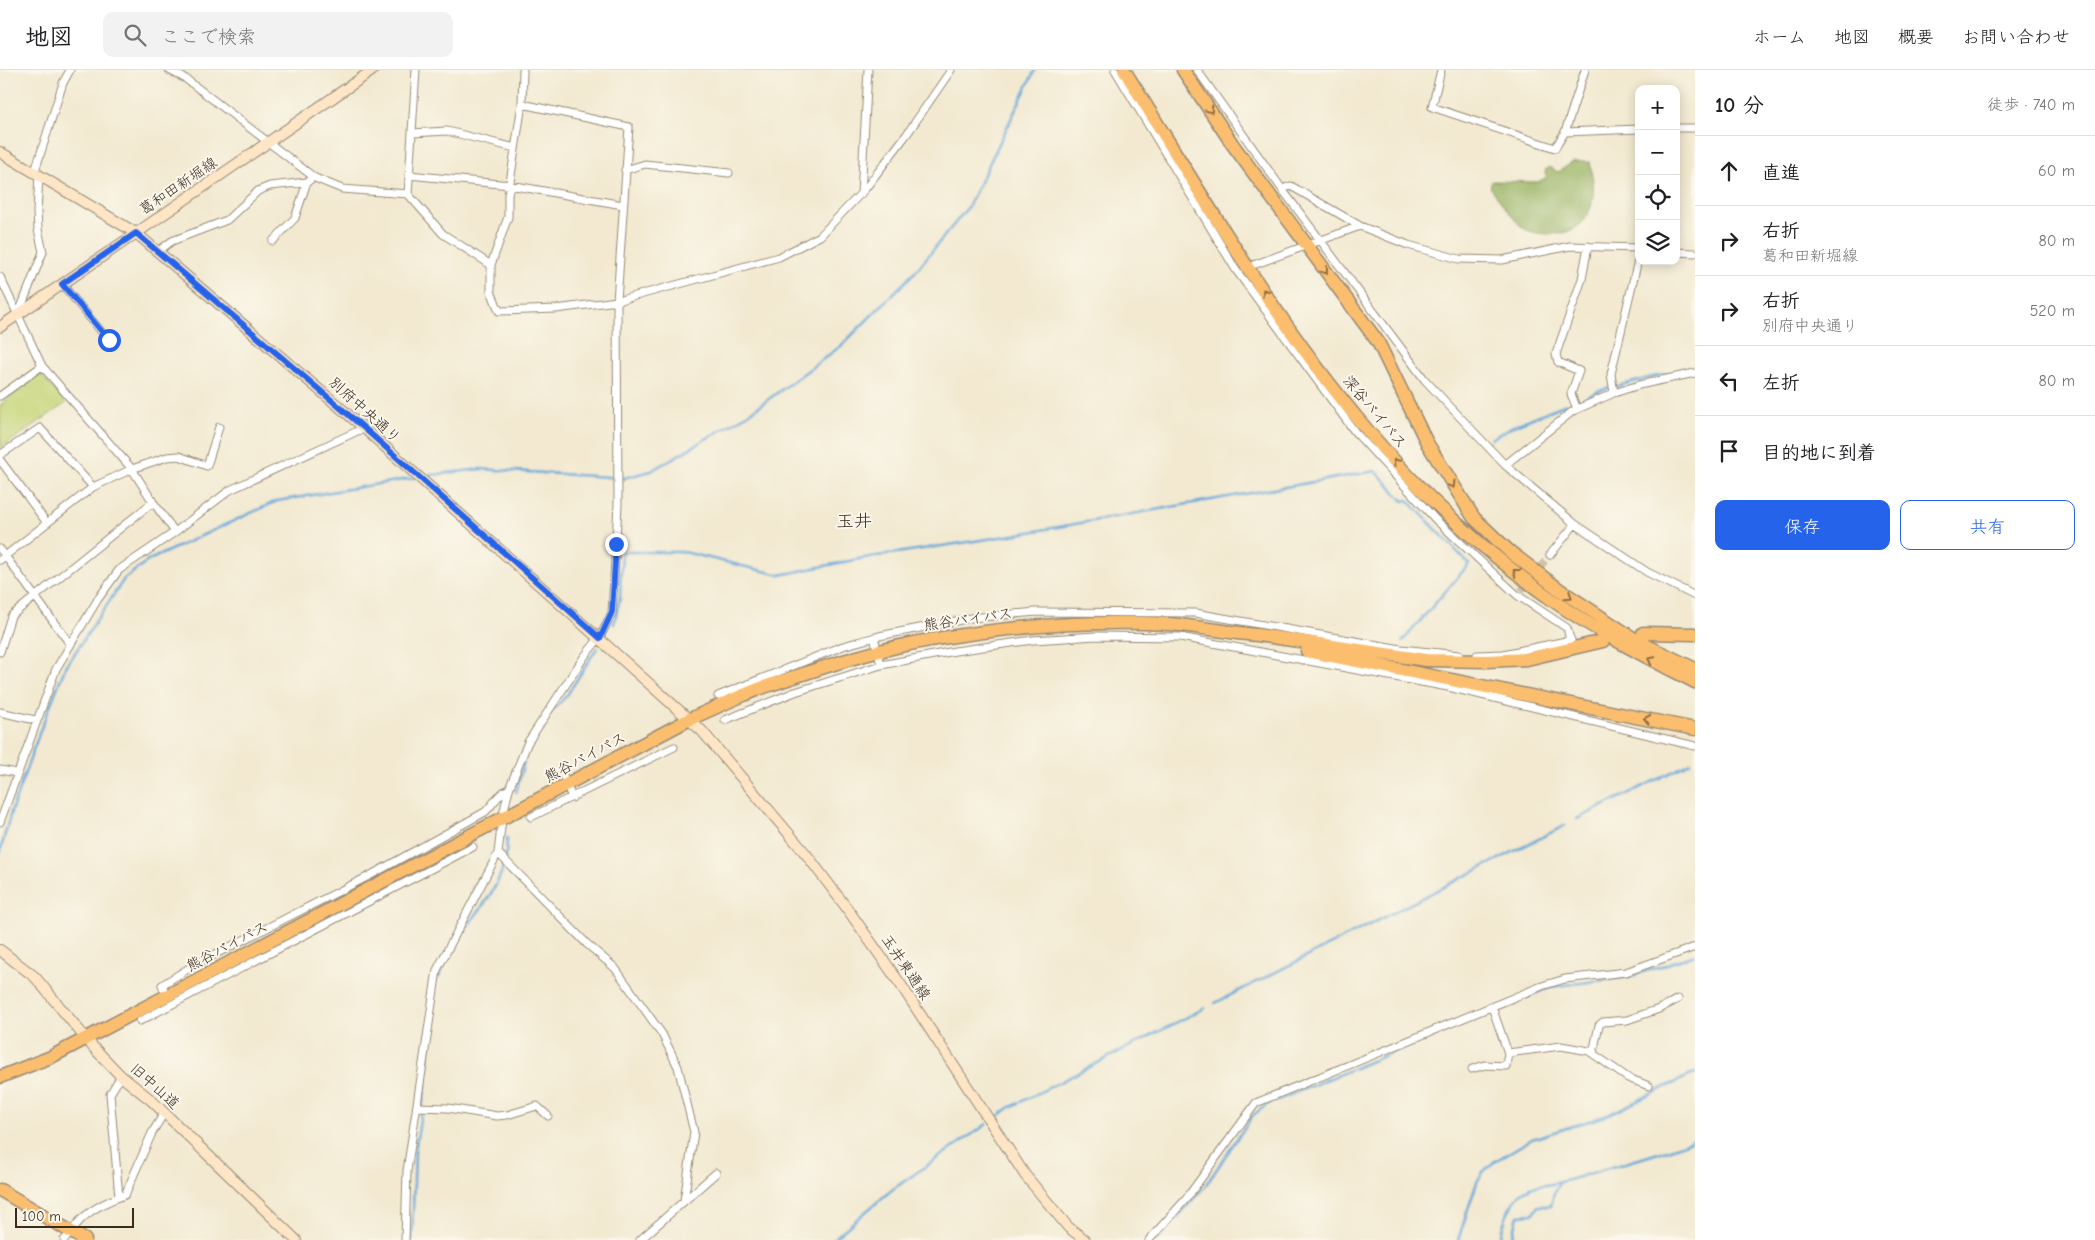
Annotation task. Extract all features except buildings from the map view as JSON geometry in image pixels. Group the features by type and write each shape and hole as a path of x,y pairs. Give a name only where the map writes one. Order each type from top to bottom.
{"highway":[{"name":"深谷バイパス","path":"1124,70 1242,268 1368,432 1423,491 1491,552 1551,599 1640,655 1695,682"},
{"name":"深谷バイパス","path":"1183,70 1233,145 1378,342 1427,443 1474,518 1509,551 1560,590 1639,642 1695,669"},
{"name":"熊谷バイパス","path":"0,1077 51,1057 168,996 207,980 409,874 565,780 690,719 765,687 877,652 940,638 1034,626 1102,623 1170,624 1231,633"},
{"path":"1231,633 1258,635 1426,660 1463,658 1527,659 1572,644 1603,641"},
{"path":"1231,633 1449,683 1695,729"},
{"path":"1643,633 1695,634"},
{"path":"0,1190 69,1236 86,1240"}],"street":[{"path":"18,315 43,252 38,229 37,173 63,83 70,70"},
{"path":"169,70 186,79 315,178 342,189 408,194"},
{"name":"葛和田新堀線","path":"0,327 270,143 373,70"},
{"path":"416,70 408,194 443,234 491,265"},
{"path":"523,70 522,104 510,185 508,217 491,265 490,291 499,311 556,309 617,301 779,257 820,236 860,194 907,134 951,70"},
{"path":"860,194 868,70"},
{"path":"1115,70 1242,268 1355,432 1436,520 1519,593 1567,628 1572,644"},
{"path":"1197,70 1282,189 1425,380 1506,465 1575,524 1647,572 1695,596"},
{"path":"1442,70 1432,107 1555,148 1565,132 1585,70"},
{"path":"405,1240 407,1171 437,970 498,853 502,819 509,789 528,742 584,657 600,638 612,612 618,487 617,301 629,127 522,104"},
{"path":"1680,128 1695,128"},
{"path":"1565,132 1635,129"},
{"path":"412,133 446,131 515,148"},
{"name":"別府中央通り","path":"0,152 136,233 364,428 690,719"},
{"path":"625,170 645,164 729,173"},
{"path":"409,175 510,185 623,205"},
{"path":"157,252 172,241 227,220 258,191 270,186 306,182 315,178"},
{"path":"273,241 295,218 306,182"},
{"path":"1282,189 1291,186 1360,226 1408,245 1459,259 1502,260 1570,246 1635,248"},
{"path":"1242,268 1360,226"},
{"path":"1577,409 1571,394 1579,371 1558,362 1556,354 1582,279 1588,246"},
{"path":"1680,252 1695,253"},
{"path":"1614,392 1611,374 1637,265"},
{"path":"0,277 42,366 132,469 175,532"},
{"path":"62,284 109,340"},
{"path":"0,396 42,366"},
{"path":"1506,465 1577,409 1614,392 1695,373"},
{"path":"3,558 94,487 132,469 167,457 179,456 207,466 219,427"},
{"path":"0,455 40,428 94,487"},
{"path":"0,820 56,669 98,599 119,570 175,532 230,490 364,428"},
{"path":"0,460 47,523"},
{"path":"0,652 11,616 153,502"},
{"path":"1550,555 1575,524"},
{"path":"0,549 3,558 70,644"},
{"path":"1033,640 1036,612"},
{"path":"718,696 843,646 874,637 971,618 1036,612 1195,613 1463,658"},
{"path":"725,720 794,692 881,665 955,650 1033,640 1096,636 1180,637 1449,683 1695,746"},
{"path":"874,637 881,665"},
{"path":"0,712 36,720"},
{"name":"玉井東通線","path":"690,719 795,841 846,907 901,985 1025,1175 1068,1226 1085,1240"},
{"path":"531,817 674,746"},
{"path":"0,770 17,774"},
{"path":"565,780 572,798"},
{"path":"168,996 162,984 194,965 371,875 485,812 501,793 509,789"},
{"path":"409,874 473,847"},
{"path":"498,853 587,944 615,968 662,1034 678,1067 694,1132 684,1201"},
{"path":"1149,1240 1186,1199 1256,1104 1565,979 1626,972 1695,947"},
{"name":"旧中山道","path":"0,950 35,977 121,1076 164,1113 296,1240"},
{"path":"140,1021 207,980"},
{"path":"1593,1053 1599,1025 1603,1022 1627,1020 1658,1010 1678,999"},
{"path":"1472,1068 1485,1065 1506,1066 1508,1053 1492,1007"},
{"path":"1508,1053 1561,1046 1593,1053 1628,1078 1649,1086"},
{"path":"119,1197 110,1094 121,1076"},
{"path":"417,1106 448,1108 497,1116 537,1106 548,1116"},
{"path":"69,1236 77,1225 100,1206 124,1195 152,1133 164,1113"},
{"path":"640,1240 716,1173"}],"green space":[{"path":"1573,162 1590,162 1593,199 1585,220 1577,227 1566,232 1545,234 1525,229 1513,218 1490,187 1492,181 1538,182 1547,177 1545,170 1550,167 1558,172"},
{"path":"40,374 66,403 1,448 0,405"}],"waterway":[{"path":"424,476 480,469 624,478 651,471 747,415 841,346 915,272 968,207 1035,70"},
{"path":"1491,439 1513,426 1566,404 1570,407 1598,391 1665,374 1687,371"},
{"path":"614,624 620,598 622,552 684,552 780,575 864,558 1007,536 1376,471 1403,501 1408,500 1469,564 1402,642"},
{"path":"0,852 12,809 65,668 124,579 149,560 277,501 414,478"},
{"path":"550,713 567,695 597,648"},
{"path":"528,750 545,722"},
{"path":"516,792 524,762"},
{"path":"1577,819 1690,763"},
{"path":"1215,1003 1566,825"},
{"path":"439,978 446,959 456,942 490,896 499,879 505,860 507,838"},
{"path":"1157,1240 1206,1185 1253,1115 1268,1104 1550,987 1628,977 1695,955"},
{"path":"992,1121 1009,1108 1205,1008"},
{"path":"412,1240 415,1151 426,1083 431,1030"},
{"path":"1458,1240 1477,1182 1483,1172 1495,1161 1532,1139 1608,1115 1695,1073"},
{"path":"832,1240 893,1189 987,1124"},
{"path":"1500,1240 1509,1210 1517,1197 1529,1189 1529,1187 1572,1179 1656,1154 1695,1139"},
{"path":"1512,1240 1518,1215 1533,1214 1538,1206 1551,1206 1559,1183"}],"tunnel":[{"path":"1521,591 1550,555"}],"district":[{"name":"玉井","path":"854,521"}],"route":[{"path":"109,340 62,284 136,233 364,428 600,638 612,612 616,544"}]}
